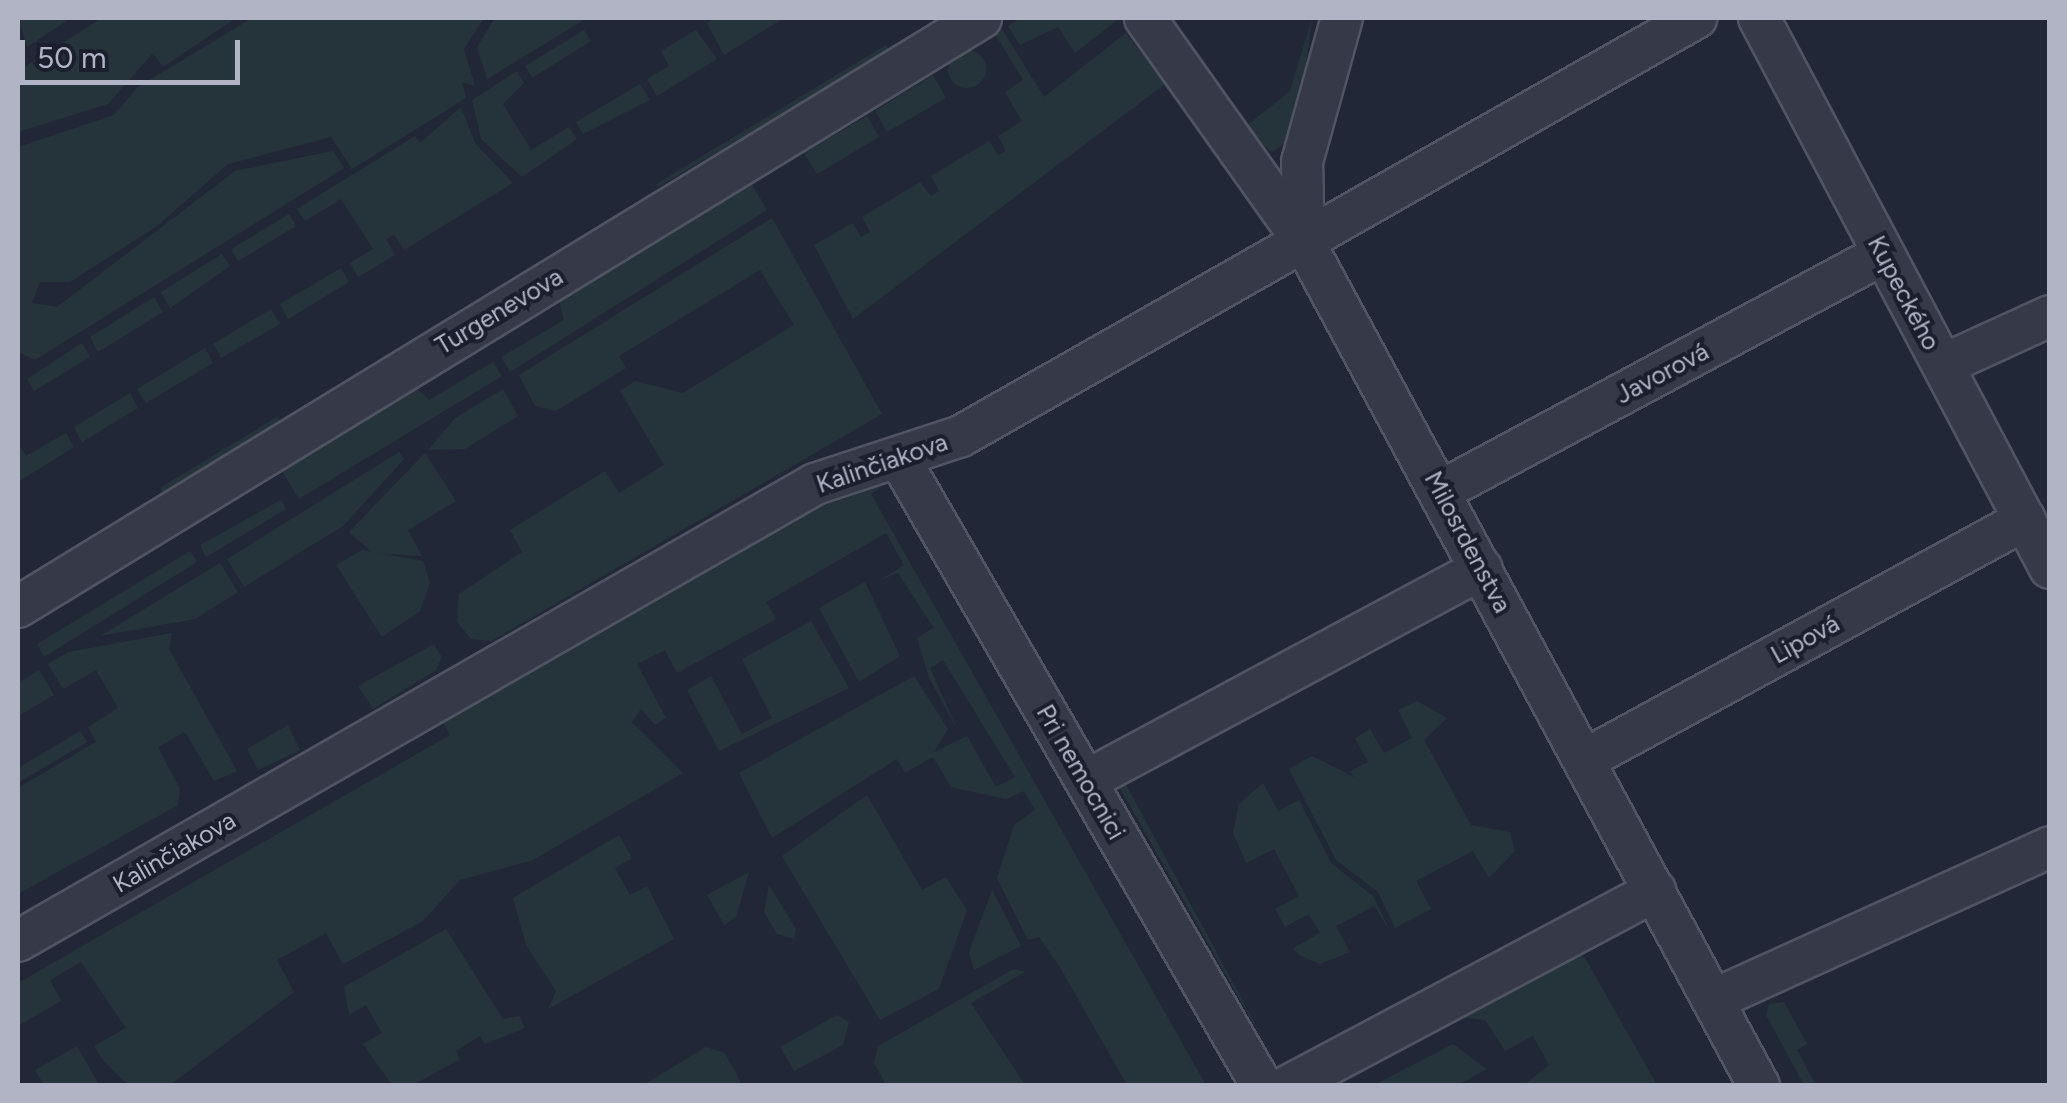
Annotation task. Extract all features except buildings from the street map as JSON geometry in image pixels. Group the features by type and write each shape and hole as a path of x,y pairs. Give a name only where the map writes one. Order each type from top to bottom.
{"street":[{"name":"Turgenevova","path":"18,607 982,18"},
{"name":"Milosrdenstva","path":"1145,18 1304,242 1442,491 1759,1086"},
{"path":"1304,242 1302,162 1342,18"},
{"name":"Kalinčiakova","path":"18,941 815,484 960,436 1696,18"},
{"name":"Kupeckého","path":"1760,18 2050,568"},
{"name":"Javorová","path":"1442,491 1882,254"},
{"path":"1943,365 2050,316"},
{"name":"Pri nemocnici","path":"899,458 1262,1086"},
{"name":"Lipová","path":"1586,759 2025,520"},
{"path":"1086,781 1482,569"},
{"path":"1713,1000 2050,847"},
{"path":"1288,1086 1655,891"}],"shaded area":[{"path":"18,18 71,18 27,47"},
{"path":"102,18 236,18 163,67 153,53 108,104 18,132 18,71"},
{"path":"252,18 484,18 464,49 475,86 462,82 466,98 352,169 331,137 228,164 157,226 70,282 40,282 32,303 57,307 235,171 333,151 344,168 35,360 18,352 18,147 114,115 138,87"},
{"path":"495,18 587,18 487,79 477,47"},
{"path":"716,18 784,18 724,55 707,23"},
{"path":"1021,18 1120,18 1075,53 1058,27 1020,45 1008,26"},
{"path":"1312,18 1300,109 1288,141 1272,152 1244,128 1290,91"},
{"path":"1002,29 1044,97 1126,33 1165,84 853,319 814,245 853,223 861,237 870,232 862,217 920,182 931,196 939,191 931,176 989,141 998,155 1006,151 998,136 1022,121 1005,92 1023,80 995,34"},
{"path":"584,30 591,41 532,78 525,66"},
{"path":"696,30 717,59 657,96 647,79 669,66 661,51"},
{"path":"886,45 890,51 656,188 658,183"},
{"path":"967,50 981,55 986,69 981,83 967,88 953,83 948,69 953,55"},
{"path":"517,71 524,83 503,104 531,150 569,127 577,139 522,177 481,139 472,100"},
{"path":"933,75 946,98 887,132 875,111"},
{"path":"640,84 650,100 583,134 576,122"},
{"path":"461,107 475,143 513,183 404,250 394,235 386,239 395,255 358,277 350,263 373,249 341,199 305,221 297,209 415,136 420,143"},
{"path":"867,116 879,137 817,174 804,153"},
{"path":"749,179 767,210 510,372 501,357 564,320 558,296"},
{"path":"289,214 296,226 238,261 231,249"},
{"path":"772,218 882,414 491,641 471,639 457,622 459,594 522,552 510,530 605,471 619,493 664,465 620,391 635,381 683,393 794,325 760,270 619,356 626,368 556,411 535,406 519,375"},
{"path":"222,254 230,266 170,308 161,292"},
{"path":"341,268 349,282 288,319 280,304"},
{"path":"154,297 163,312 98,352 90,337"},
{"path":"271,309 280,324 221,358 213,344"},
{"path":"82,343 90,357 34,391 27,379"},
{"path":"205,348 213,363 146,403 137,389"},
{"path":"493,362 502,376 299,499 279,466 413,385 429,400"},
{"path":"503,389 518,416 465,449 428,450 455,418"},
{"path":"130,393 138,408 82,442 74,427"},
{"path":"277,417 284,428 167,498 160,488"},
{"path":"66,433 74,447 18,482 18,443 26,456"},
{"path":"399,452 404,459 343,526 244,587 227,559"},
{"path":"425,453 456,501 408,530 422,556 373,553 349,532"},
{"path":"893,477 871,494 1206,1085 1127,1085 1061,969 1039,937 1028,940 997,878 1014,825 1035,810 1024,791 1006,799 951,787 933,757 905,773 897,759 772,838 739,773 914,676 948,729 934,752 967,736 996,787 1015,777 943,660 930,668 958,731 929,678 917,638 934,628 898,573 880,580 904,565 886,533 766,602 776,619 677,673 665,650 637,664 666,718 655,725 641,709 632,722 683,773 533,860 460,880 423,921 343,964 326,933 277,960 294,992 170,1085 128,1085 102,1059 94,1046 126,1028 81,962 50,980 61,1001 18,1026 18,983 450,735 439,715 850,478"},
{"path":"281,500 286,509 206,557 200,545"},
{"path":"362,550 423,561 430,583 420,611 382,637 336,565"},
{"path":"190,551 197,562 44,657 37,644"},
{"path":"220,563 238,592 195,619 100,636"},
{"path":"865,582 900,656 859,682 819,608"},
{"path":"811,621 849,688 719,751 687,690 711,676 742,734 772,718 742,659"},
{"path":"172,633 169,649 237,771 214,781 185,732 158,747 180,789 178,805 18,894 18,788 96,742 88,727 118,708 96,670 63,689 48,664 68,652"},
{"path":"434,644 442,657 436,670 373,709 358,686"},
{"path":"39,670 54,695 18,716 18,683"},
{"path":"1417,701 1447,718 1424,740 1471,825 1510,832 1515,851 1489,878 1473,851 1416,881 1431,909 1395,928 1378,892 1336,860 1289,769 1312,756 1356,778 1349,772 1368,762 1355,738 1370,729 1384,753 1412,738 1398,710"},
{"path":"1263,707 1125,783 1279,1068 1117,783"},
{"path":"288,725 300,750 258,770 247,749"},
{"path":"80,731 87,742 18,783 18,768"},
{"path":"1263,783 1278,811 1299,800 1331,863 1373,896 1390,931 1374,906 1336,926 1350,952 1320,964 1299,955 1293,948 1320,933 1309,914 1285,927 1275,909 1299,896 1274,849 1246,863 1233,833 1239,804"},
{"path":"867,795 922,890 946,877 967,910 939,989 880,1020 782,856"},
{"path":"619,835 632,858 615,868 630,895 647,886 674,939 548,1009 556,991 526,945 513,898"},
{"path":"749,872 736,917 724,925 707,895"},
{"path":"769,885 796,929 794,939 777,934 764,912"},
{"path":"992,890 1021,946 974,970 969,952"},
{"path":"446,929 503,1019 519,1016 525,1028 485,1044 480,1036 456,1051 460,1059 413,1085 392,1085 363,1044 382,1033 366,1005 349,1015 344,987"},
{"path":"1576,950 1585,958 1657,1085 1524,1085 1549,1065 1533,1036 1505,1051 1485,1020 1459,1017"},
{"path":"1014,969 1025,972 971,1003 1025,1085 886,1085 874,1063 878,1046"},
{"path":"1784,1002 1807,1044 1797,1050 1816,1085 1804,1085 1766,1015 1769,1004"},
{"path":"837,1015 849,1022 843,1045 794,1071 780,1047"},
{"path":"1453,1044 1487,1069 1458,1085 1374,1085"},
{"path":"77,1046 99,1085 44,1085 35,1070"},
{"path":"706,1047 725,1053 742,1085 643,1085"}]}
